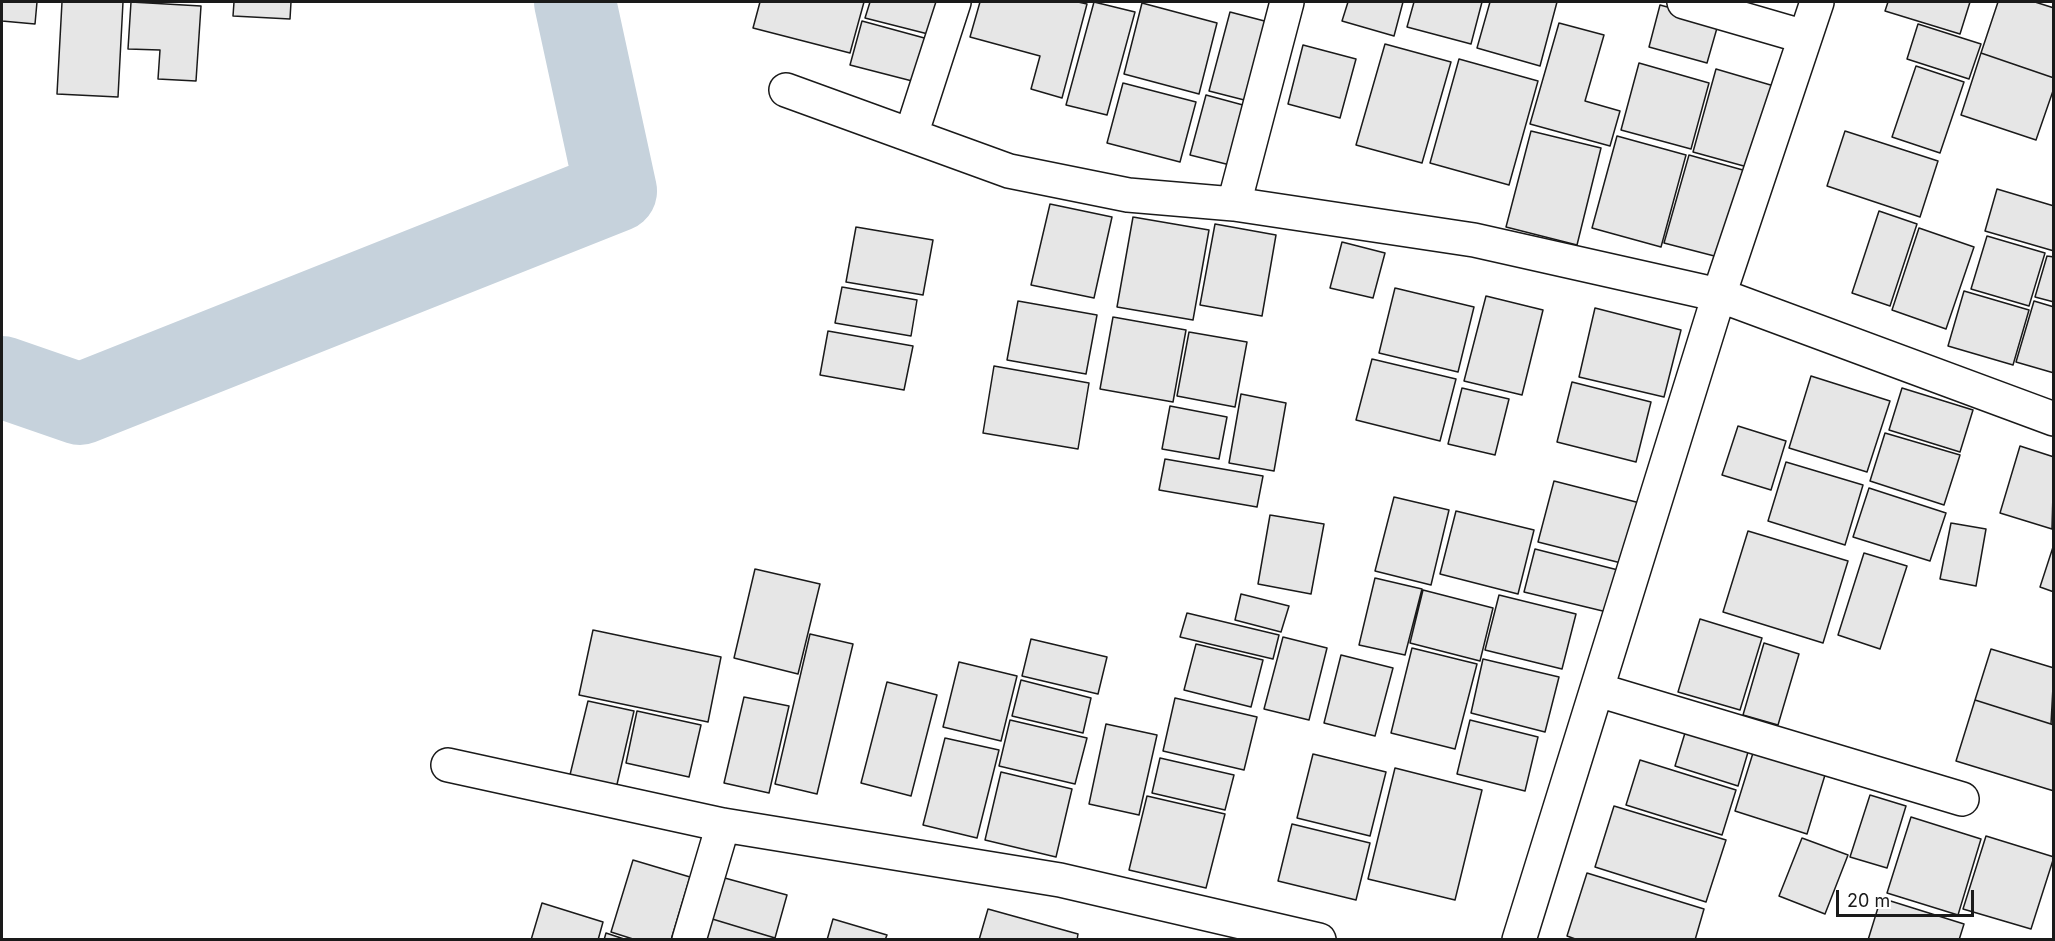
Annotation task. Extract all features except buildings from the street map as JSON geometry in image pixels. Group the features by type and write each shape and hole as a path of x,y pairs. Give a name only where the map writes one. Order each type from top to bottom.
{"street":[{"path":"911,135 954,2"},
{"path":"1234,204 1287,2"},
{"path":"1684,2 1806,38"},
{"path":"1519,939 1719,295 1817,2"},
{"path":"786,90 1009,171 1128,195 1234,204 1474,240 1719,295 2054,419"},
{"path":"1598,690 1962,799"},
{"path":"448,765 723,825 1060,880 1319,939"},
{"path":"689,939 723,825"}],"waterway":[{"path":"2,377 80,404 616,191 575,2"}]}
